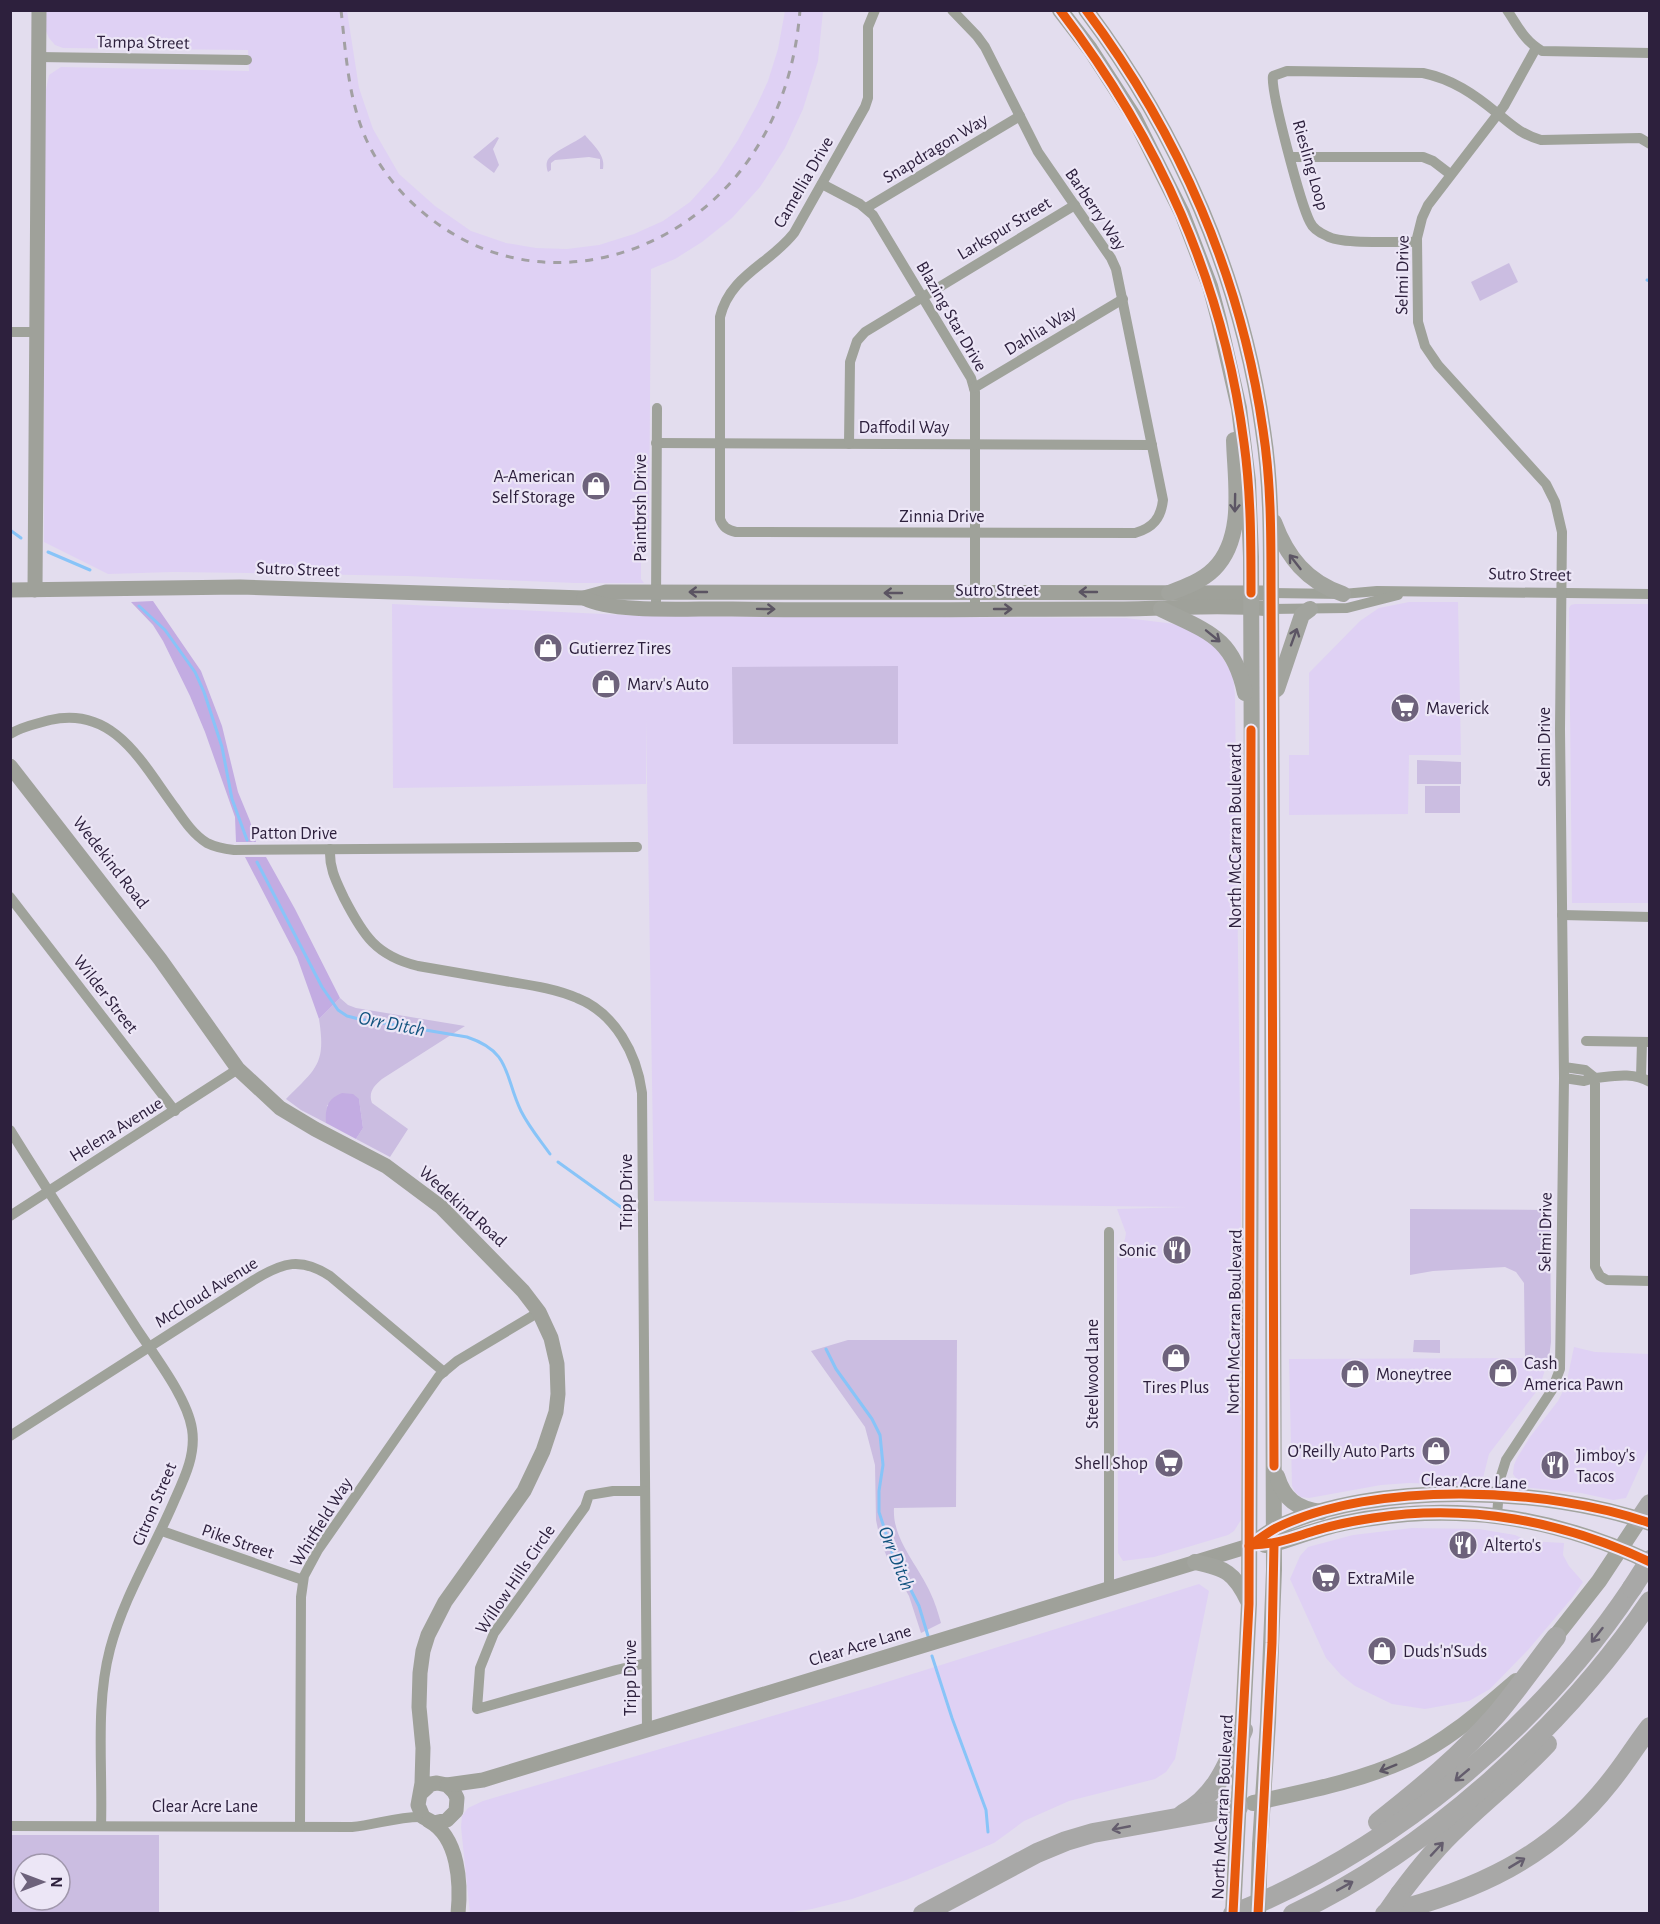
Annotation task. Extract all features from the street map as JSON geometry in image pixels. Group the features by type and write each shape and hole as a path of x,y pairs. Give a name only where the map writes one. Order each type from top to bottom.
{"highway":[{"path":"1241,1913 1354,1852 1420,1807 1497,1744 1551,1690 1596,1636 1650,1561"},
{"path":"1293,1914 1380,1865 1433,1827 1488,1781 1525,1748 1565,1707 1607,1658 1650,1601"},
{"path":"1385,1914 1433,1852 1520,1772 1585,1704 1650,1624"},
{"path":"1241,1913 1322,1863 1374,1826 1432,1779 1497,1713 1556,1637"},
{"path":"1385,1914 1476,1885 1521,1862 1581,1814 1608,1784 1650,1727"},
{"path":"1178,1817 1193,1809 1216,1786 1243,1730"},
{"path":"923,1914 1037,1853 1066,1841 1093,1833 1238,1807"}],"main road":[{"name":"North McCarran Boulevard","path":"1060,10 1111,80 1134,117 1182,213 1209,286 1234,382 1248,481 1251,600 1249,1604 1235,1855 1241,1913"},
{"name":"North McCarran Boulevard","path":"1086,10 1155,112 1190,181 1208,223 1234,296 1251,363 1264,432 1270,505 1274,1537 1271,1651 1260,1845 1241,1913"},
{"path":"1169,593 1191,584 1213,570 1230,544 1235,513 1234,382"},
{"path":"1270,505 1282,542 1302,571 1315,581 1343,594"},
{"path":"1161,609 1206,630 1227,649 1241,676 1251,730"},
{"path":"1271,710 1302,615 1310,609"},
{"path":"1274,1466 1283,1492 1291,1502 1307,1510 1321,1512"},
{"name":"Clear Acre Lane","path":"1249,1546 1274,1537 1321,1512 1368,1502 1419,1495 1498,1496 1588,1506 1646,1516"},
{"name":"Clear Acre Lane","path":"1274,1537 1402,1514 1449,1512 1497,1515 1583,1535 1650,1561"},
{"path":"1238,1807 1328,1788 1366,1777 1410,1758 1440,1741 1490,1704 1517,1680 1556,1637 1646,1516"},
{"path":"1195,1562 1220,1568 1229,1573 1241,1586 1249,1604"}],"street":[{"path":"35,590 39,10"},
{"name":"Camellia Drive","path":"724,527 720,519 720,317 723,306 735,286 787,242 865,107 868,27 875,10"},
{"name":"Barberry Way","path":"952,10 986,47 1038,152 1111,258 1116,269 1163,500 1156,520"},
{"path":"1507,10 1518,31 1542,51 1650,53"},
{"name":"Selmi Drive","path":"1497,1515 1500,1479 1506,1460 1552,1390 1560,1369 1564,1078 1561,594 1563,532 1552,493 1538,473 1438,365 1421,336 1417,300 1418,242 1422,218 1428,205 1498,114 1514,90 1536,48"},
{"name":"Tampa Street","path":"38,57 247,60"},
{"name":"Riesling Loop","path":"1418,242 1339,240 1329,238 1317,230 1309,220 1302,202 1275,97 1272,81 1274,76 1287,71 1423,73 1459,85 1498,114"},
{"path":"1498,114 1526,135 1541,140 1640,138 1650,144"},
{"name":"Snapdragon Way","path":"866,208 1020,116"},
{"path":"1290,157 1422,157 1433,161 1450,174"},
{"name":"Blazing Star Drive","path":"822,184 866,208 873,215 967,370 974,388 975,610"},
{"name":"Larkspur Street","path":"849,444 850,362 857,341 873,325 1075,205"},
{"name":"Dahlia Way","path":"974,388 1123,299"},
{"path":"10,332 36,332"},
{"name":"Paintbrsh Drive","path":"656,608 657,408"},
{"name":"Daffodil Way","path":"656,443 1152,445"},
{"name":"Zinnia Drive","path":"724,527 736,532 1135,533 1144,530 1156,520"},
{"name":"Sutro Street","path":"10,590 240,587 584,598 606,592 1118,592 1169,593 1271,601 1377,591 1650,594"},
{"path":"1114,609 1118,603 1118,592"},
{"name":"Sutro Street","path":"1271,601 1310,609 1357,606 1410,592"},
{"name":"Sutro Street","path":"584,598 608,606 840,610 1161,609 1251,600"},
{"name":"Patton Drive","path":"10,734 29,725 70,718 91,721 114,732 122,739 190,829 209,844 234,850 637,847"},
{"name":"Wedekind Road","path":"10,766 165,965 238,1069 280,1108 386,1166 422,1192 484,1249 523,1291 539,1312 550,1338 557,1364 558,1394 556,1412 543,1451 524,1491 445,1602 428,1635 420,1673 419,1707 423,1748 419,1796"},
{"name":"Tripp Drive","path":"330,849 333,877 360,929 380,949 404,963 538,987 580,999 609,1021 633,1056 640,1075 642,1093 647,1731"},
{"name":"Wilder Street","path":"10,897 175,1111"},
{"path":"1562,915 1650,916"},
{"path":"1564,1078 1584,1081 1619,1075 1645,1080 1646,1042 1586,1041"},
{"path":"1564,1067 1585,1070 1595,1078"},
{"name":"Helena Avenue","path":"10,1216 238,1069"},
{"path":"1595,1078 1595,1267 1600,1276 1607,1281 1650,1281"},
{"name":"Citron Street","path":"10,1130 184,1406 193,1439 186,1473 162,1531 122,1615 107,1663 102,1715 101,1826"},
{"name":"Steelwood Lane","path":"1109,1232 1109,1588"},
{"name":"McCloud Avenue","path":"10,1436 280,1266 301,1263 310,1265 330,1276 444,1372"},
{"name":"Whitfield Way","path":"300,1826 303,1580 318,1550 413,1412 444,1372 457,1361 539,1312"},
{"name":"Willow Hills Circle","path":"645,1491 613,1491 589,1495 585,1507 494,1633 480,1668 477,1709 616,1670 646,1664"},
{"name":"Pike Street","path":"162,1531 303,1580"},
{"name":"Clear Acre Lane","path":"446,1785 483,1780 1249,1546"},
{"name":"Wedekind Road","path":"423,1748 432,1767 446,1785"},
{"name":"Clear Acre Lane","path":"457,1808 483,1780"},
{"path":"449,1843 457,1808 454,1792 446,1785 431,1784 419,1796 418,1804 425,1819 440,1828 449,1843 458,1881 458,1914"},
{"name":"Clear Acre Lane","path":"397,1818 411,1808 419,1796"},
{"path":"425,1819 441,1823 447,1820 457,1808"},
{"name":"Clear Acre Lane","path":"10,1826 364,1826 397,1818 425,1819"}],"shaded area":[{"path":"46,11 347,11 359,88 373,129 399,174 435,206 471,231 506,243 536,248 567,249 599,245 634,234 663,221 690,202 717,172 757,105 768,81 778,49 785,11 823,11 818,61 803,109 785,148 760,187 732,218 702,242 675,259 651,269 649,533 641,533 641,579 644,583 248,573 108,574 44,542 44,402 42,391 45,94 49,75 61,67 249,71 248,50 63,48 55,45 49,38 46,31"},
{"path":"585,135 601,155 603,169 600,169 600,159 589,157 555,160 551,163 551,170 548,172 549,159"},
{"path":"497,137 499,138 493,149 499,165 494,173 473,157"},
{"path":"1509,263 1518,282 1480,301 1471,282"},
{"path":"153,601 201,671 222,726 238,792 256,842 236,842 235,817 190,696 153,625 131,602"},
{"path":"1409,602 1458,602 1461,755 1409,755 1408,814 1289,815 1289,755 1309,755 1309,673 1360,621 1379,608"},
{"path":"392,604 645,616 1126,618 1175,624 1212,640 1233,675 1235,695 1241,1208 1241,1520 1234,1531 1228,1535 1154,1557 1123,1561 1118,1553 1117,1255 1126,1233 1117,1209 1188,1207 654,1201 646,718 646,784 393,788"},
{"path":"1575,604 1649,604 1649,903 1572,903 1569,608"},
{"path":"898,666 898,744 733,744 732,667"},
{"path":"1417,760 1461,762 1461,784 1417,784"},
{"path":"1425,786 1460,786 1460,813 1425,813"},
{"path":"245,857 266,857 340,998 319,1019 297,957"},
{"path":"340,998 356,1008 465,1026 382,1079 372,1090 372,1103 408,1129 390,1157 356,1139 363,1128 359,1099 327,1105 326,1123 286,1099 317,1064 321,1046 319,1019"},
{"path":"342,1093 353,1094 359,1099 363,1128 356,1139 326,1123 330,1101"},
{"path":"1410,1209 1550,1210 1551,1342 1549,1358 1525,1358 1524,1283 1516,1272 1505,1267 1433,1271 1410,1275"},
{"path":"848,1340 957,1340 956,1507 894,1508 894,1519 901,1541 930,1592 941,1623 921,1633 909,1596 888,1560 880,1539 876,1520 875,1465 865,1427 811,1351"},
{"path":"1414,1340 1440,1340 1440,1353 1413,1352"},
{"path":"1574,1347 1595,1352 1649,1354 1649,1447 1626,1498 1613,1500 1581,1493 1522,1487 1513,1474 1517,1458 1558,1401 1566,1385"},
{"path":"1549,1358 1539,1388 1489,1454 1482,1482 1476,1485 1409,1483 1381,1485 1309,1498 1301,1497 1295,1492 1292,1486 1289,1359"},
{"path":"1412,1528 1479,1529 1515,1535 1528,1541 1564,1543 1563,1555 1583,1582 1528,1650 1490,1689 1469,1701 1425,1709 1392,1704 1355,1686 1341,1675 1326,1658 1290,1579 1300,1556 1308,1547 1353,1535"},
{"path":"1199,1584 1209,1591 1175,1759 1166,1772 1155,1779 1069,1801 1024,1821 994,1843 906,1880 852,1899 812,1909 780,1914 470,1913 461,1827 462,1816 468,1808 483,1801 871,1687"},
{"path":"11,1835 159,1835 159,1913 11,1913"}],"waterway":[{"name":"Orr Ditch","path":"10,530 21,538"},
{"name":"Orr Ditch","path":"48,552 90,570"},
{"name":"Orr Ditch","path":"139,606 165,630 195,672 222,747 232,799 247,840"},
{"name":"Orr Ditch","path":"257,862 322,987 338,1010 347,1016 359,1019 467,1037 482,1043 499,1058 524,1117 550,1154"},
{"name":"Orr Ditch","path":"558,1162 629,1213"},
{"name":"Orr Ditch","path":"826,1349 836,1369 872,1419 880,1435 883,1465 879,1512 893,1555 919,1606 928,1636"},
{"name":"Orr Ditch","path":"932,1656 986,1810 988,1832"}],"railway":[{"path":"341,10 355,108 374,155 395,185 421,211 466,241 505,256 545,262 585,261 624,252 661,237 696,215 726,187 752,155 779,104 791,67 800,10"}],"cycle path":[{"path":"1060,10 1128,110 1156,161 1203,269 1234,383 1244,443 1251,537 1251,593"},
{"path":"1086,10 1150,106 1201,209 1222,262 1239,317 1253,373 1266,449 1271,546 1274,1466"},
{"path":"1233,1914 1249,1604 1251,730"},
{"path":"1249,1546 1276,1528 1316,1513 1362,1502 1411,1496 1462,1494 1513,1496 1608,1511 1650,1523"},
{"path":"1252,1545 1277,1542 1366,1519 1444,1513 1514,1519 1549,1526 1617,1548 1650,1562"},
{"path":"1258,1914 1272,1643 1274,1544"}],"place":[{"name":"A-American Self Storage","path":"596,486"},
{"name":"Gutierrez Tires","path":"548,648"},
{"name":"Marv's Auto","path":"606,684"},
{"name":"Maverick","path":"1405,708"},
{"name":"Sonic","path":"1177,1250"},
{"name":"Tires Plus","path":"1176,1358"},
{"name":"Cash America Pawn","path":"1503,1373"},
{"name":"Moneytree","path":"1355,1374"},
{"name":"O'Reilly Auto Parts","path":"1436,1451"},
{"name":"Shell Shop","path":"1169,1463"},
{"name":"Jimboy's Tacos","path":"1555,1465"},
{"name":"Alterto's","path":"1463,1545"},
{"name":"ExtraMile","path":"1326,1578"},
{"name":"Duds'n'Suds","path":"1382,1651"}]}
